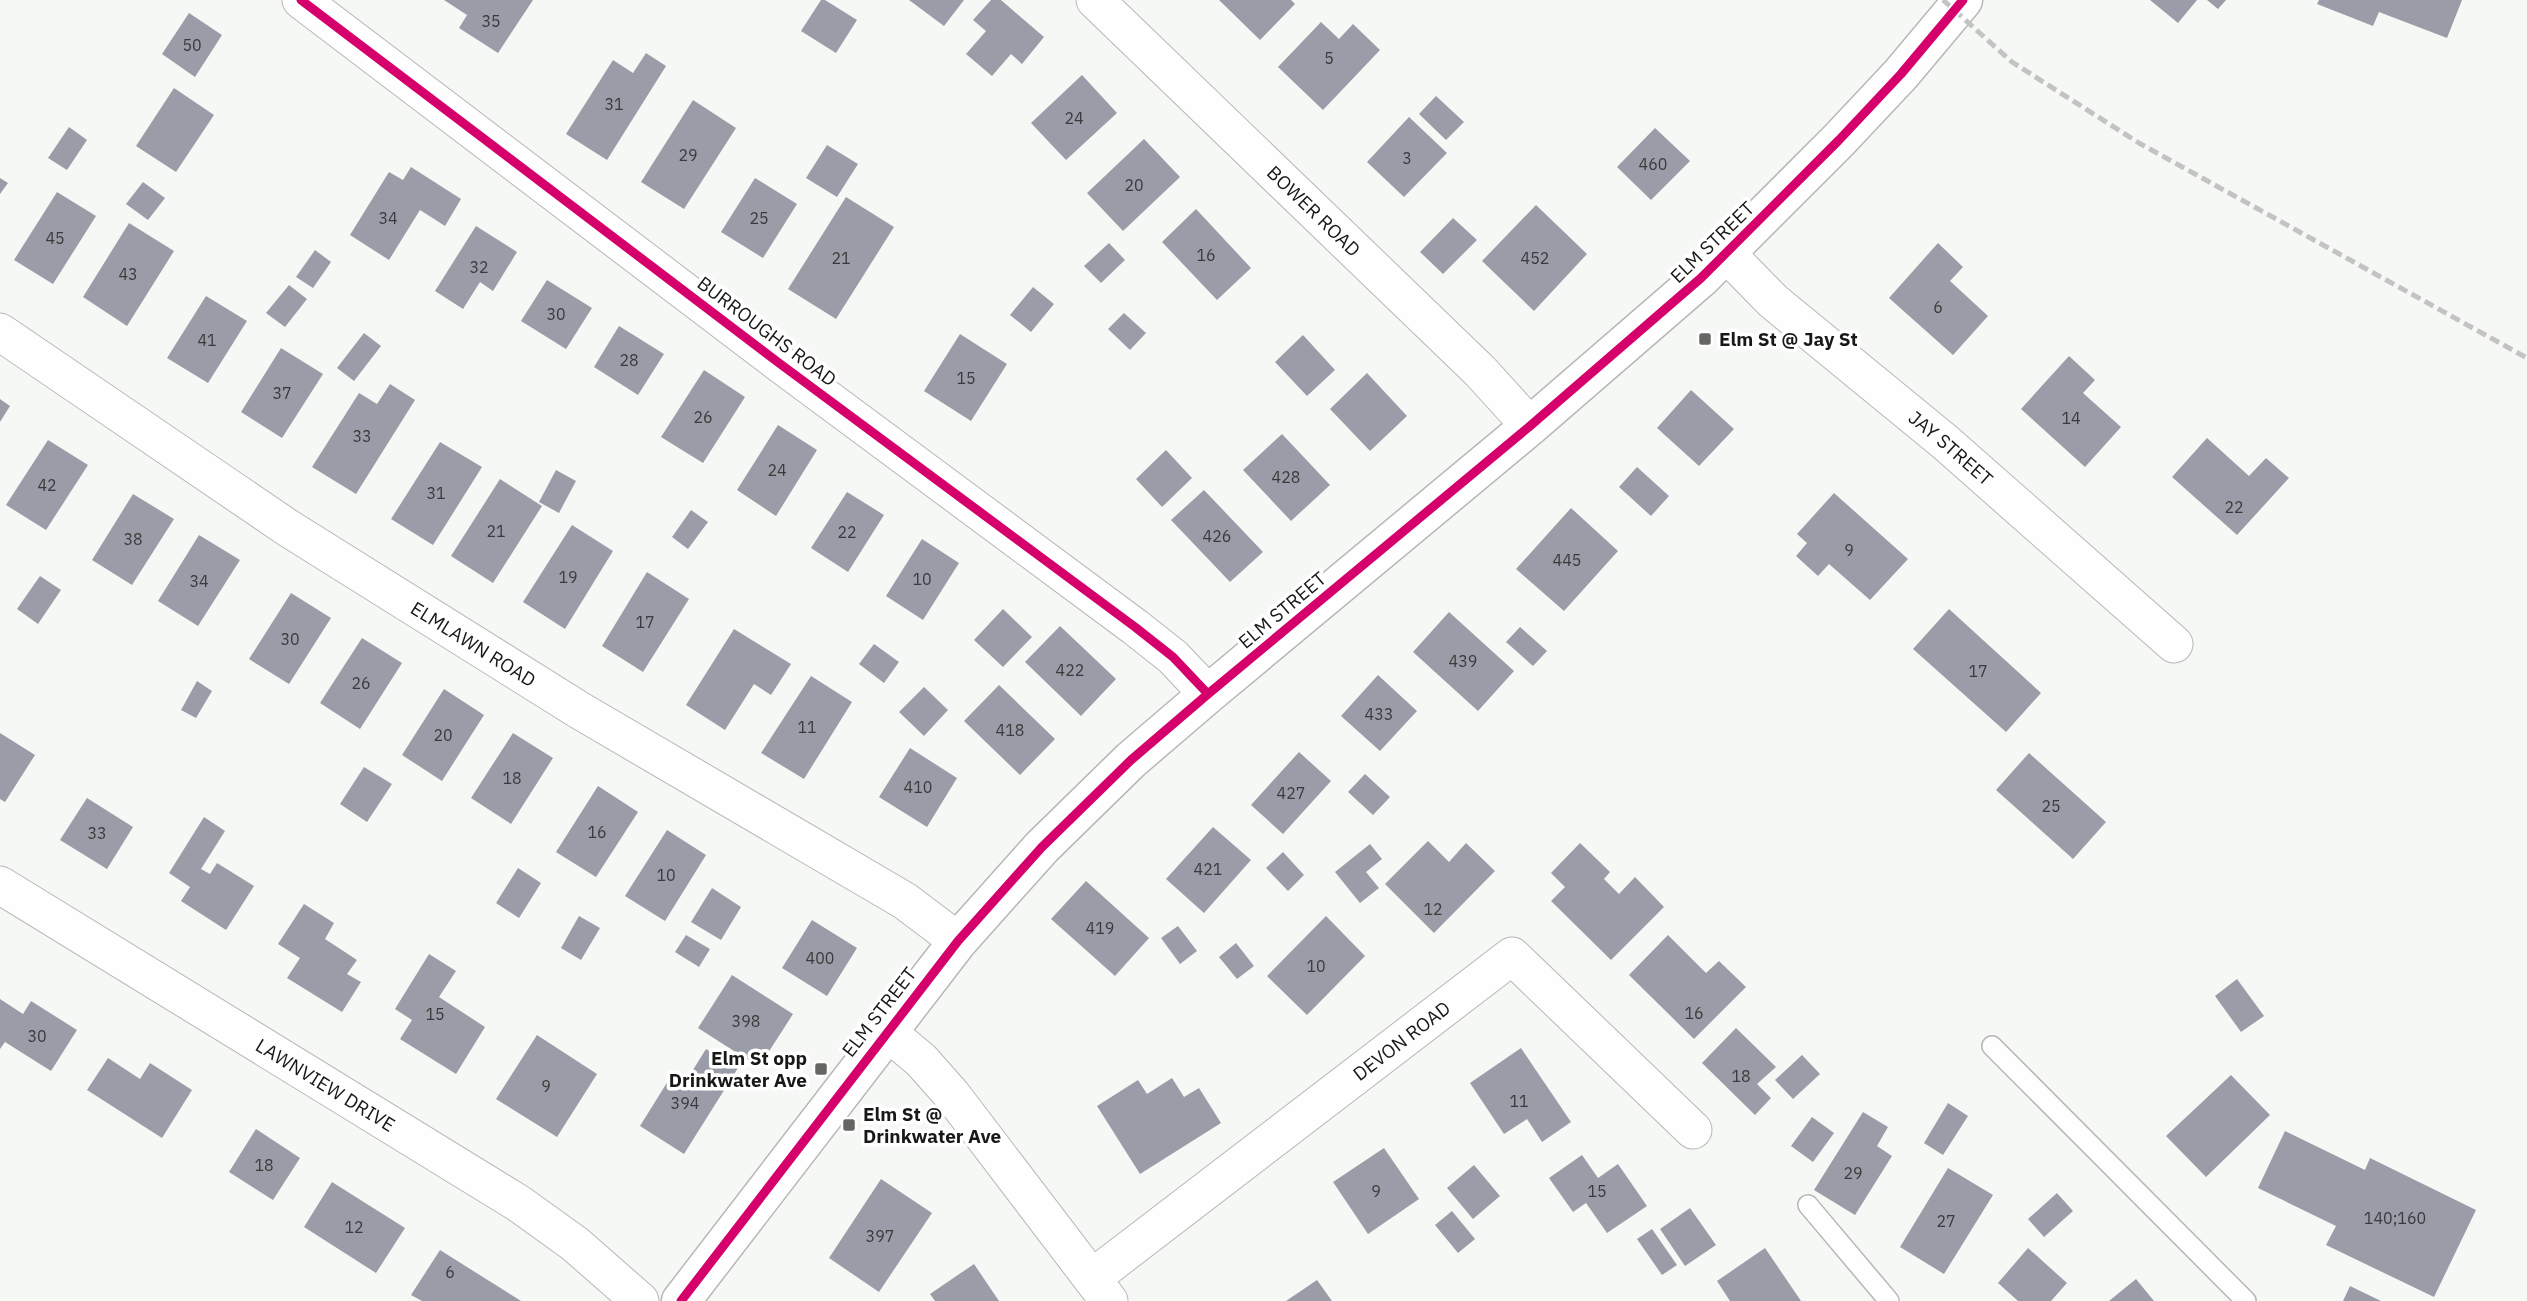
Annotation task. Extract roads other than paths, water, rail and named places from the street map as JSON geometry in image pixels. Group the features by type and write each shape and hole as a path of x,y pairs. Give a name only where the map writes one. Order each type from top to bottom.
{"main road":[{"name":"ELM STREET","path":"681,1301 886,1031 958,941 1064,825 1131,760 1674,302 1839,140 1901,74 1963,0"}],"street":[{"name":"BURROUGHS ROAD","path":"301,0 779,363 1135,627 1173,657 1208,694"},
{"name":"BOWER ROAD","path":"1095,0 1480,371 1530,426"},
{"name":"JAY STREET","path":"1726,253 1773,301 1945,442 2174,644"},
{"name":"ELMLAWN ROAD","path":"0,332 288,528 579,710 905,901 958,941"},
{"name":"LAWNVIEW DRIVE","path":"0,884 518,1203 575,1244 640,1301"},
{"name":"DEVON ROAD","path":"1100,1289 1512,956 1693,1130"},
{"path":"886,1031 938,1078 1100,1289"}],"lane":[{"path":"1992,1046 2246,1301"},
{"path":"1808,1205 1889,1301"}],"railway":[{"path":"1943,0 2012,62 2139,143 2527,358"}],"place":[{"name":"Elm St @ Jay St","path":"1705,339"},
{"name":"Elm St opp Drinkwater Ave","path":"821,1069"},
{"name":"Elm St @ Drinkwater Ave","path":"849,1125"}]}
